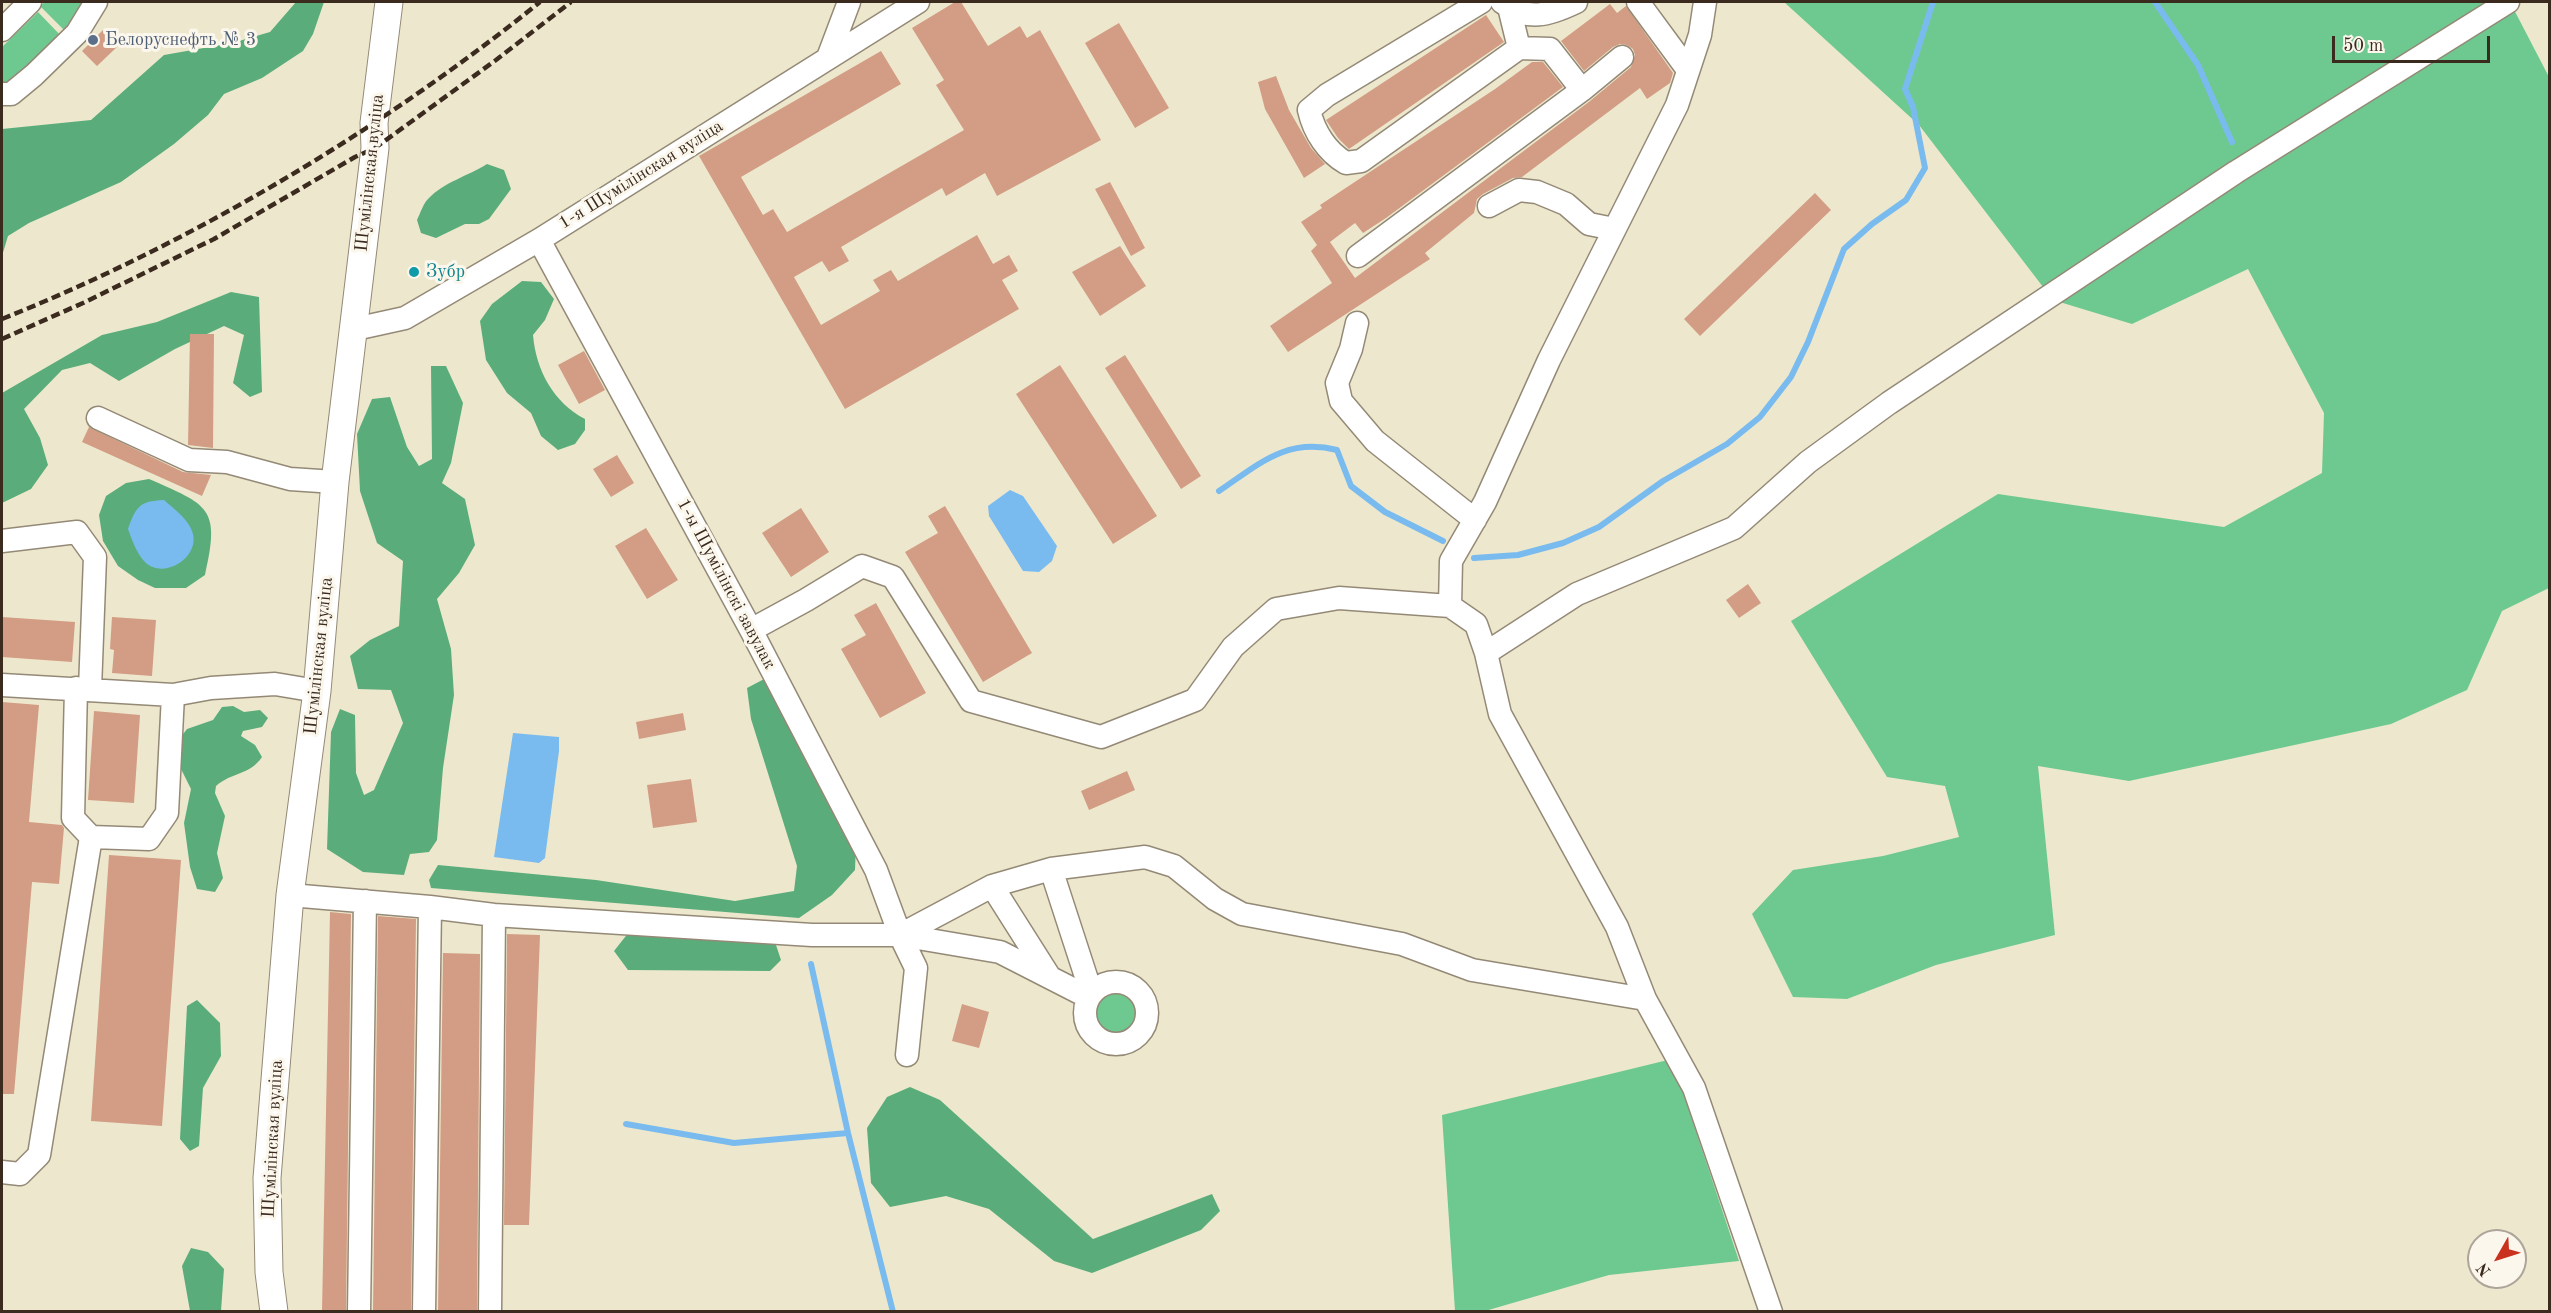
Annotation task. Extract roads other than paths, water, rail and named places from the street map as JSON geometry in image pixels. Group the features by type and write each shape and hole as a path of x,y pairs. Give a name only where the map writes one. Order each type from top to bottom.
{"main road":[{"name":"Шумілінская вуліца","path":"274,1311 269,1272 267,1178 290,895 317,691 335,482 355,329 388,2"}],"street":[{"path":"2,30 30,2"},
{"path":"2,94 11,94 77,33 96,2"},
{"path":"829,55 849,2"},
{"name":"1-я Шумілінская вуліца","path":"355,329 405,318 538,240 829,55 918,2"},
{"path":"1481,2 1327,95 1310,110 1312,121 1331,154 1346,164 1361,161 1519,48 1550,49 1582,90"},
{"path":"1505,4 1533,16 1555,12 1576,2"},
{"path":"1638,2 1689,70"},
{"path":"1450,606 1451,561 1475,520 1614,229 1677,105 1700,35 1705,2"},
{"path":"1486,654 1577,594 1734,528 1808,462 1889,403 2236,172 2508,2"},
{"path":"1505,4 1519,48"},
{"path":"1358,256 1582,90 1622,57"},
{"path":"1489,206 1519,190 1537,192 1566,204 1588,224 1614,229"},
{"name":"1-ы Шумілінскі завулак","path":"538,240 751,630 876,870 900,934 916,968 907,1055"},
{"path":"1357,323 1351,349 1337,383 1341,401 1375,441 1475,520"},
{"path":"98,418 189,460 227,462 290,479 335,482"},
{"path":"2,541 77,532 95,557 73,818 91,837 149,839 167,813 173,694"},
{"path":"751,630 862,566 894,577 971,701 1101,737 1195,700 1233,647 1276,609 1339,598 1450,606 1476,624 1486,654 1500,714 1617,927 1645,999 1694,1088 1770,1311"},
{"path":"2,685 173,694 211,688 275,684 317,691"},
{"path":"2,1172 20,1174 39,1155 91,837"},
{"path":"900,934 992,886 1051,869 1145,857 1174,866 1215,899 1242,914 1402,944 1472,970 1645,999"},
{"path":"290,895 494,915 812,935 900,934 1000,952 1050,978 1090,995 1051,869"},
{"path":"992,886 1050,978"},
{"path":"359,1311 365,901"},
{"path":"424,1311 430,907"},
{"path":"490,1311 494,915"}],"water":[{"path":"1010,490 1023,496 1057,546 1052,561 1039,572 1023,571 989,516 988,506"},
{"path":"164,500 187,522 194,540 187,557 171,567 162,569 153,567 142,559 128,529 136,510 149,502"},
{"path":"513,733 559,737 545,858 539,863 494,857"}],"waterway":[{"path":"1474,558 1518,555 1563,543 1599,527 1663,481 1727,444 1760,417 1791,377 1808,342 1844,249 1872,224 1906,200 1925,168 1913,107 1905,89 1933,2"},
{"path":"2155,2 2198,65 2232,142"},
{"path":"1219,491 1260,463 1288,450 1303,447 1337,450 1351,486 1385,512 1443,541"},
{"path":"811,964 848,1133 893,1312"},
{"path":"626,1124 734,1143 848,1133"}],"railway":[{"path":"2,319 73,289 144,255 283,180 416,95 540,2"},
{"path":"2,339 83,303 214,239 355,157 375,148 571,2"}],"place":[{"name":"Белоруснефть № 3","path":"93,40"},
{"name":"Зубр","path":"414,272"}]}
